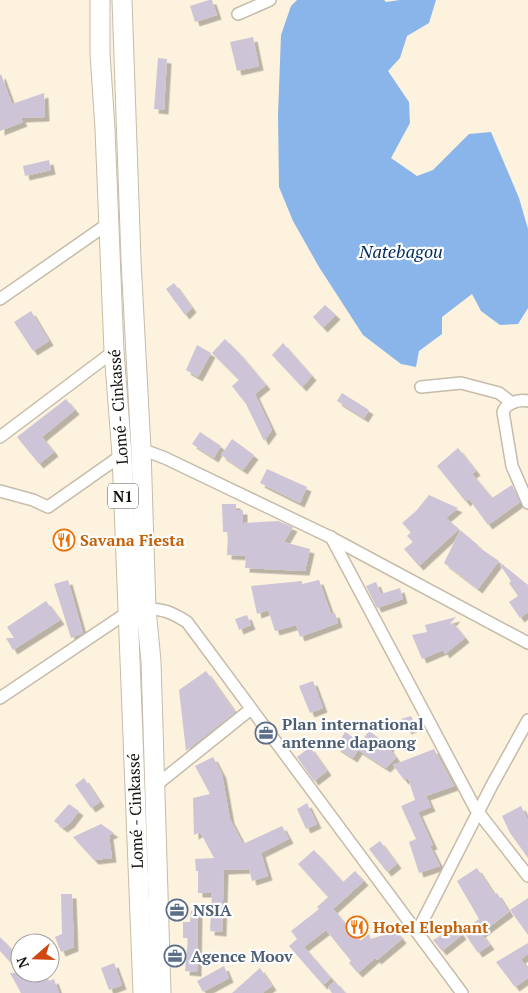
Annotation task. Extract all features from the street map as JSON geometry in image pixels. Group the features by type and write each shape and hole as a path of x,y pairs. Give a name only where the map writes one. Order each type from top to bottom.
{"highway":[{"name":"Lomé - Cinkassé","path":"100,0 100,53 114,351 122,455 137,610 151,661 161,993"},
{"name":"Lomé - Cinkassé","path":"122,0 131,260 141,449 137,610 142,993"}],"street":[{"path":"238,14 270,0"},
{"path":"0,299 109,223"},
{"path":"0,437 114,351"},
{"path":"421,387 461,383 500,393 512,403"},
{"path":"528,401 522,400 512,403 504,408 503,412 510,458 528,502"},
{"path":"141,449 165,458 330,537 528,642"},
{"path":"0,490 33,500 48,507 122,455"},
{"path":"330,537 478,813 528,876"},
{"path":"0,698 137,610 162,609 173,613 187,622 462,993"},
{"path":"155,786 251,709"},
{"path":"417,932 528,720"}],"water":[{"name":"Natebagou","path":"297,0 384,0 386,2 436,0 429,23 407,36 400,58 388,71 409,102 410,123 391,158 417,176 433,170 469,134 491,132 519,198 528,229 528,308 518,324 500,325 481,311 472,294 442,317 442,334 419,351 416,367 401,364 363,335 319,267 293,221 279,187 278,115 281,35 291,6"}],"building":[{"path":"212,0 217,15 195,22 190,6"},
{"path":"253,37 259,66 237,71 230,42"},
{"path":"158,58 167,59 164,110 154,109"},
{"path":"1,74 12,104 44,93 45,117 21,118 23,122 0,131"},
{"path":"49,160 51,170 25,176 23,166"},
{"path":"174,283 192,308 185,315 166,289"},
{"path":"325,305 336,315 323,328 313,317"},
{"path":"31,311 49,341 33,351 14,322"},
{"path":"225,339 266,385 255,394 272,430 264,441 246,404 232,386 239,380 212,353"},
{"path":"283,343 312,376 302,387 272,355"},
{"path":"197,345 211,353 198,377 186,370"},
{"path":"342,393 369,410 364,418 337,401"},
{"path":"66,399 75,410 42,437 54,452 39,464 17,437"},
{"path":"200,432 221,446 214,458 192,444"},
{"path":"232,439 254,455 243,470 221,455"},
{"path":"458,448 476,471 472,474 492,498 512,485 520,502 488,525 469,499 466,502 437,466"},
{"path":"267,469 307,487 300,503 260,483"},
{"path":"429,495 458,508 446,518 459,529 419,566 404,549 413,542 407,536 411,532 402,523 416,511"},
{"path":"222,504 236,504 236,510 243,510 243,523 278,521 293,527 284,542 310,549 305,571 245,568 246,556 227,555 228,532 223,532"},
{"path":"460,530 477,546 499,561 478,589 444,563"},
{"path":"502,564 528,585 528,612 520,618 509,602 518,596 500,565"},
{"path":"68,580 83,633 71,638 54,584"},
{"path":"319,580 331,614 335,613 338,623 300,637 296,625 275,631 268,610 257,614 251,586 302,581 302,584"},
{"path":"376,582 381,594 400,588 403,599 377,608 366,586"},
{"path":"46,601 60,620 13,650 6,638 14,638 7,627"},
{"path":"247,615 251,625 239,630 235,619"},
{"path":"456,617 449,625 453,623 465,638 445,654 443,650 422,659 412,635 427,632 425,625"},
{"path":"206,671 235,712 186,751 179,690"},
{"path":"313,681 323,708 310,713 299,686"},
{"path":"411,716 416,726 407,730 401,719"},
{"path":"369,731 390,746 389,748 396,758 386,768 358,750 353,758 336,747 345,732 361,742"},
{"path":"310,747 327,771 314,781 297,757"},
{"path":"434,749 454,786 426,796 431,807 418,812 433,845 430,846 440,866 419,873 409,842 416,839 401,806 415,800 408,778 404,780 393,765"},
{"path":"213,757 222,774 230,819 243,844 282,826 289,839 261,853 268,876 252,881 249,869 224,870 222,932 210,931 212,893 198,893 198,871 196,871 195,859 214,858 200,832 194,835 193,798 210,794 195,766"},
{"path":"84,778 100,802 91,808 75,785"},
{"path":"307,803 317,824 306,829 297,809"},
{"path":"69,804 79,811 70,823 63,828 54,821"},
{"path":"521,806 528,820 528,858 510,833 502,816"},
{"path":"101,824 114,833 109,835 112,858 94,860 73,837"},
{"path":"380,841 397,864 387,872 369,849"},
{"path":"314,850 343,882 355,871 364,881 333,909 360,941 369,934 371,939 396,931 402,939 358,973 349,963 351,961 326,930 304,947 331,978 323,985 289,946 297,939 291,931 319,909 317,907 328,897 298,864"},
{"path":"477,868 494,894 497,893 509,912 481,933 490,945 478,953 463,931 479,919 457,881"},
{"path":"61,894 72,894 74,947 61,952 60,935 62,934"},
{"path":"528,898 528,935 510,910"},
{"path":"191,911 198,911 197,972 185,971 188,938 183,938 183,922 190,922"},
{"path":"454,924 462,935 442,951 433,940"},
{"path":"0,937 10,948 10,962 0,951"},
{"path":"528,943 528,954 521,959 528,970 528,978 515,987 496,962"},
{"path":"114,963 122,985 109,990 101,968"},
{"path":"224,966 229,978 203,992 197,981"},
{"path":"260,968 272,986 262,993 232,993"},
{"path":"335,981 345,993 332,993 328,987"},
{"path":"16,983 55,983 59,993 21,993"}],"place":[{"name":"Savana Fiesta","path":"64,540"},
{"name":"Plan international antenne dapaong","path":"266,733"},
{"name":"NSIA","path":"177,910"},
{"name":"Hotel Elephant","path":"357,927"},
{"name":"Agence Moov","path":"175,956"}]}
